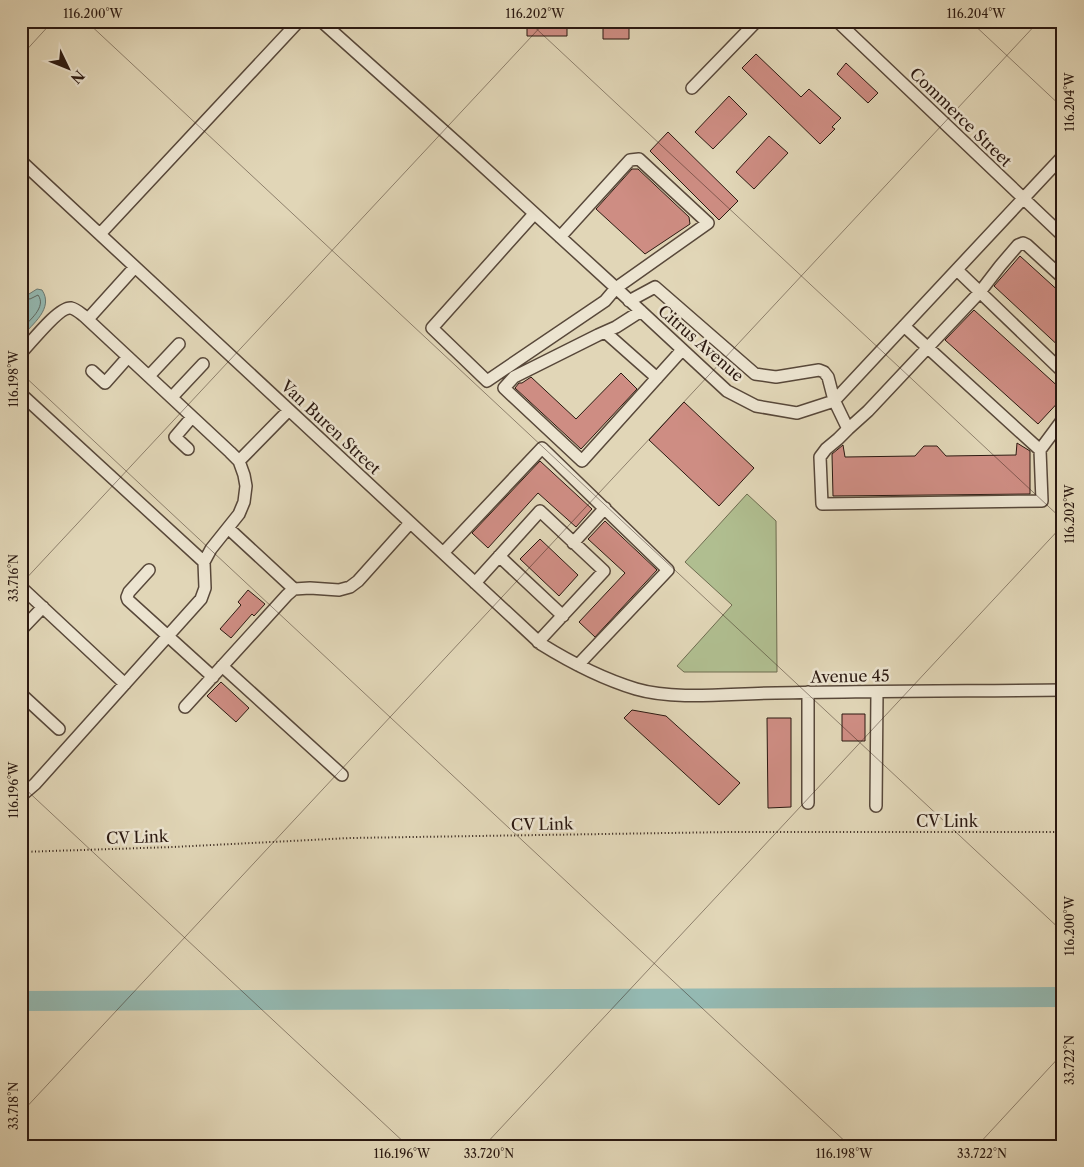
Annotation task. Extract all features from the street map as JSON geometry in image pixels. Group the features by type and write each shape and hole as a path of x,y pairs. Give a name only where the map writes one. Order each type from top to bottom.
{"street":[{"path":"100,234 299,21"},
{"name":"Citrus Avenue","path":"321,21 727,391 756,406 797,413 834,400 1063,156"},
{"path":"692,88 757,21"},
{"name":"Commerce Street","path":"837,21 1063,236"},
{"path":"534,214 432,328 487,381 605,301 616,288 708,222 639,159 630,160 560,237"},
{"name":"Van Buren Street","path":"21,162 538,642 578,666 637,689"},
{"path":"1063,278 1027,244 1023,243 1018,246 980,292 868,411 826,449 820,457 822,504 1042,501 1040,450 1063,419"},
{"path":"88,320 135,267"},
{"path":"957,270 1063,372"},
{"path":"629,301 655,287 755,374 776,377 819,370 824,372 828,377 834,400 848,429"},
{"path":"21,353 56,314 64,308 70,307 76,310 239,461 246,486 244,502 239,514 211,549 204,562 205,588 201,599 35,784 22,795"},
{"path":"641,311 616,327 514,377 504,388 582,460 682,350"},
{"path":"904,326 1040,450"},
{"path":"605,332 657,378"},
{"path":"149,376 179,344"},
{"path":"92,371 105,383 128,357"},
{"path":"172,397 203,364"},
{"path":"21,394 204,562"},
{"path":"239,461 289,410"},
{"path":"188,449 174,436 192,417"},
{"path":"442,553 542,448 668,570 578,666"},
{"path":"574,543 605,508"},
{"path":"475,583 540,511 604,571 538,642"},
{"path":"185,707 294,589 339,590 350,587 358,581 410,523"},
{"path":"228,528 294,589"},
{"path":"499,556 563,616"},
{"path":"149,570 130,592 127,597 128,600 213,677"},
{"path":"21,587 125,684"},
{"path":"21,630 43,607"},
{"path":"222,666 342,774"},
{"name":"Avenue 45","path":"637,689 664,694 693,695 1063,690"},
{"path":"808,692 808,803"},
{"path":"876,692 876,806"},
{"path":"21,694 59,729"}],"path":[{"name":"CV Link","path":"21,852 350,838 731,832 1063,832"}],"green space":[{"path":"747,494 776,521 777,672 684,672 677,666 732,605 685,562"}],"water":[{"path":"21,265 28,273 22,286 23,291 25,294 29,294 37,289 42,290 45,303 44,309 36,321 21,337"}],"building":[{"path":"527,21 567,21 567,36 527,36"},
{"path":"603,21 629,21 629,39 603,39"},
{"path":"756,54 801,97 809,89 841,118 832,127 835,129 820,144 742,68"},
{"path":"846,63 878,93 868,103 837,74"},
{"path":"729,96 747,114 713,149 695,132"},
{"path":"668,132 738,201 719,220 650,151"},
{"path":"769,136 788,153 754,189 736,172"},
{"path":"632,169 638,169 689,217 690,224 645,254 596,209"},
{"path":"1020,256 1063,295 1063,350 994,286"},
{"path":"974,310 1063,391 1063,397 1038,424 945,340"},
{"path":"621,373 637,389 581,449 515,388 519,383 531,377 576,419"},
{"path":"684,402 754,468 719,506 649,440"},
{"path":"1017,443 1030,451 1030,494 833,496 832,454 843,445 845,457 915,456 924,446 937,446 946,456 1016,455"},
{"path":"540,461 592,509 576,527 538,493 488,548 472,533"},
{"path":"605,521 657,570 595,637 579,622 625,573 588,539"},
{"path":"540,539 578,575 559,596 520,559"},
{"path":"248,590 265,604 254,616 252,614 231,638 220,629 241,605 238,602"},
{"path":"221,682 249,708 236,722 207,696"},
{"path":"632,710 666,716 740,783 719,805 624,718"},
{"path":"842,714 865,714 865,741 842,741"},
{"path":"767,718 791,718 791,807 768,808"}],"waterway":[{"path":"21,1001 1063,997"}]}
